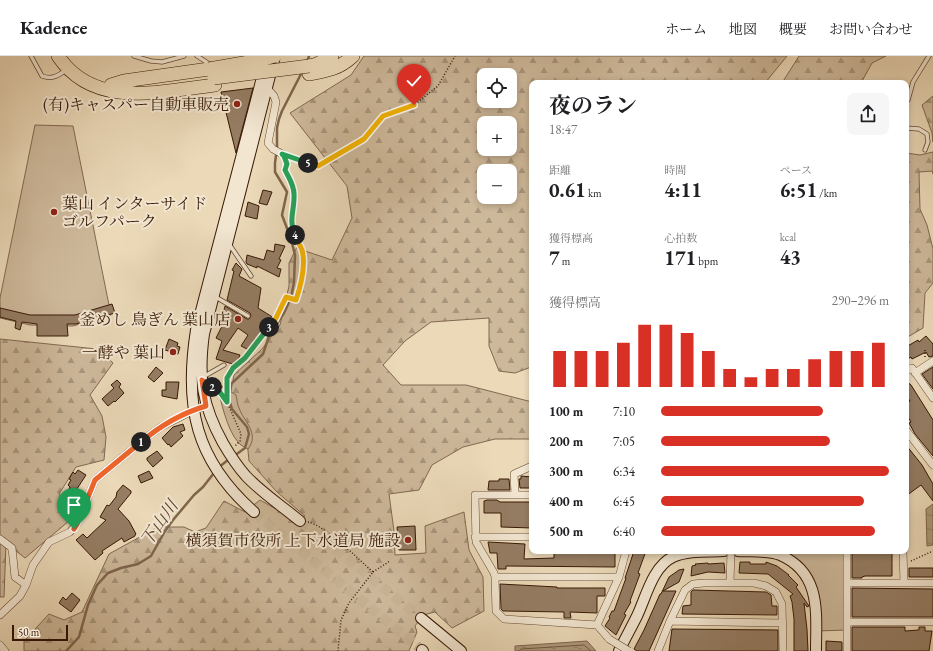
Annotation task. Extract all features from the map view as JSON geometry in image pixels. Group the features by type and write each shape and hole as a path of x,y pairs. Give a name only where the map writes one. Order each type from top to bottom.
{"highway":[{"path":"58,56 74,75 84,81 99,88 127,94 150,93 213,77 260,60 272,61"},
{"path":"66,56 84,73 94,79 111,85 124,81 331,70 345,63 353,56"},
{"path":"309,70 332,56"},
{"path":"309,70 333,64 343,56"}],"street":[{"path":"267,56 272,61"},
{"path":"272,61 267,88 204,334 201,363 206,406 212,421 229,453 246,476 300,521"},
{"path":"254,512 238,498 211,462 201,439 194,410 191,377 196,330 272,61"},
{"path":"267,88 274,96 276,102 268,143 273,150 283,155"},
{"path":"915,373 933,361"},
{"path":"909,370 912,368 933,398"},
{"path":"0,616 4,610 18,598 26,585 33,565 49,542 70,532 77,524 95,480 161,427 194,410 206,406"},
{"path":"909,434 933,465"},
{"path":"515,494 514,474 529,467"},
{"path":"529,495 475,495 475,537 476,542 495,577 496,611 504,619 597,625 609,639 629,651"},
{"path":"475,537 529,537"},
{"path":"0,540 12,548 15,577 26,585"},
{"path":"597,625 619,577 625,554"},
{"path":"619,651 637,616 650,583 661,566 670,554 683,554"},
{"path":"730,554 730,583"},
{"path":"775,554 793,562 803,571 812,586 816,603 816,651"},
{"path":"847,554 847,651"},
{"path":"903,554 904,583"},
{"path":"495,577 619,577"},
{"path":"658,651 685,590 693,584 704,582 754,583 766,586 776,592 782,604 783,651"},
{"path":"847,583 933,583"},
{"path":"421,618 461,651"},
{"path":"670,622 783,623"},
{"path":"847,622 933,622"},
{"path":"0,645 6,651"}],"lane":[{"path":"31,56 42,76 47,78 56,77 63,72"},
{"path":"134,56 151,61 162,62 184,56"},
{"path":"197,56 222,73 272,61"},
{"path":"909,96 913,82 929,56"},
{"path":"909,128 919,129 927,134 928,142 925,150"},
{"path":"227,241 251,276"},
{"path":"213,296 248,316"},
{"path":"202,379 224,365"}],"path":[{"path":"283,155 318,166 364,139 383,116 414,105 438,86 455,56"},
{"path":"227,402 227,378 233,368 245,358 275,320 286,297 296,300 301,288 304,260 301,249 292,230 291,218 295,193 292,183 285,170 287,164 283,155"},
{"path":"202,379 219,391 227,402 241,434 240,441 229,453"},
{"path":"315,524 373,572"},
{"path":"903,564 933,551"},
{"path":"338,651 341,620 349,603 373,572 390,561"}],"green space":[{"path":"364,56 787,56 767,80 529,80 529,368 515,373 499,371 489,346 489,318 431,322 405,341 383,365 401,385 466,385 529,401 529,439 495,439 463,447 432,465 419,490 389,494 394,531 395,555 426,553 425,526 464,512 469,550 483,577 484,611 452,628 435,612 423,615 415,626 417,632 409,651 24,651 24,641 49,614 64,620 82,612 109,554 158,527 184,527 195,532 206,528 224,501 245,512 260,500 294,519 305,516 277,492 249,461 246,430 230,395 234,375 262,349 280,325 289,286 289,263 297,247 332,260 352,218 347,186 290,113 351,75"},
{"path":"799,56 886,56 872,63 863,80 784,80"},
{"path":"933,96 933,142 932,133 922,105"},
{"name":"葉山 インターサイド ゴルフパーク","path":"35,125 73,126 111,315 73,326 30,325 0,318 0,298"},
{"path":"933,152 933,174 932,171 919,172 920,209 927,225 933,249 933,283 925,293 923,328 909,336 909,153 920,155"},
{"path":"0,339 97,349 113,363 90,395 102,416 106,437 104,460 76,467 59,494 76,515 25,558 6,543 4,597 0,597"},
{"path":"217,383 236,395 238,406 252,433 251,443 248,449 239,443 230,430 222,406"},
{"path":"777,554 847,554 847,630 816,631 816,603 803,571"}],"water":[{"path":"933,504 933,545 927,546 926,509"},
{"path":"587,641 596,651 515,651 515,646"}],"building":[{"path":"253,88 236,153 221,92"},
{"path":"263,190 272,192 267,205 259,203"},
{"path":"248,202 259,206 257,219 245,216"},
{"path":"275,244 285,246 277,268 281,269 279,277 257,266 257,268 247,264 247,255 264,260 267,250 274,252"},
{"path":"236,263 242,269 239,276 261,288 258,308 274,318 257,340 255,339 249,350 241,346 248,335 238,328 223,350 240,355 236,365 216,359 222,341 216,338 225,320 222,318 225,306 247,319 251,316 250,313 227,300 234,271 232,270"},
{"path":"112,304 115,313 76,324 67,324 68,336 37,336 37,324 22,322 20,330 15,328 16,321 0,317 0,308 30,315 75,315"},
{"path":"926,336 933,344 933,356 929,357 926,352 912,359 911,357 909,358 909,345 918,340 919,342"},
{"path":"169,339 178,343 177,346 180,347 178,354 165,350"},
{"path":"156,367 163,373 154,382 148,377"},
{"path":"933,367 933,389 922,374"},
{"path":"117,380 121,384 119,387 124,393 115,402 114,401 108,406 102,399 114,388 111,385"},
{"path":"166,382 179,382 177,399 162,396 162,390 166,390"},
{"path":"909,383 933,420 933,456 915,434 909,423 911,422 909,419"},
{"path":"183,424 185,430 180,432 183,436 171,447 162,438 173,427"},
{"path":"909,449 922,465 933,484 933,501 921,485 909,494"},
{"path":"157,451 163,458 153,467 147,458"},
{"path":"78,470 86,475 73,495 72,500 66,497 70,487 68,485 71,480 69,479 73,472 75,474"},
{"path":"149,471 153,478 141,483 138,476"},
{"path":"521,476 529,477 529,488 520,488 519,479 521,479"},
{"path":"499,479 509,479 510,490 488,490 489,481 499,481"},
{"path":"123,485 131,491 131,493 118,509 129,521 136,534 124,542 122,538 102,551 103,553 95,560 76,540 83,534 87,538 106,520 100,517 107,505 109,506 116,497 117,492"},
{"path":"497,500 500,502 529,502 529,528 501,527 501,513 484,513 484,501"},
{"path":"415,526 416,550 399,550 397,527"},
{"path":"488,542 525,544 524,559 554,558 554,554 615,554 615,567 506,566 506,569 498,569 497,553 490,553"},
{"path":"633,554 645,554 638,573 640,574 630,601 631,602 624,614 626,615 616,635 605,626 612,611 614,611"},
{"path":"852,554 892,554 892,576 865,576 862,578 852,578"},
{"path":"740,562 750,562 750,564 766,564 766,562 777,566 789,575 798,585 796,587 809,606 807,607 804,603 808,651 794,651 794,619 790,596 793,594 768,574 739,573"},
{"path":"724,563 725,573 708,572 691,576 692,566 696,565 695,564"},
{"path":"909,568 933,568 933,577 909,577"},
{"path":"684,569 679,582 663,591 676,591 649,651 637,651 634,649 669,577 679,570"},
{"path":"500,584 557,588 605,588 605,596 597,596 597,613 570,612 571,618 564,618 564,612 503,611 501,609"},
{"path":"852,588 933,589 933,617 852,617"},
{"path":"693,590 766,592 771,595 772,606 777,606 777,615 682,614 683,606 691,605 691,592"},
{"path":"72,593 80,600 71,612 59,603 63,597 66,600"},
{"path":"852,627 905,627 905,631 919,630 919,627 925,627 925,631 932,631 929,651 852,651"},
{"path":"672,629 778,630 778,651 669,651"},
{"path":"826,641 842,642 842,651 826,651"}],"waterway":[{"name":"下山川","path":"307,62 309,56"},
{"name":"下山川","path":"234,456 245,448 249,434 247,427 232,409 229,397 231,384 263,354 269,336 284,313 291,298 294,282 295,255 282,215 287,192 275,172 275,163 279,119 302,72"},
{"name":"下山川","path":"219,467 228,460"},
{"name":"下山川","path":"66,651 79,637 88,605 97,585 108,573 138,564 151,556 173,520 214,473"}],"tunnel":[{"path":"254,512 422,650"},
{"path":"300,521 421,618"}],"place":[{"name":"(有)キャスパー自動車販売","path":"237,104"},
{"name":"葉山 インターサイド ゴルフパーク","path":"54,212"},
{"name":"釜めし 鳥ぎん 葉山店","path":"238,319"},
{"name":"一酵や 葉山","path":"173,352"},
{"name":"横須賀市役所 上下水道局 施設","path":"408,540"}],"route":[{"path":"74,529 95,480 161,427 182,415 206,406 202,380 219,391 223,399 227,402 227,378 233,368 245,358 275,320 286,297 296,300 301,288 304,260 301,249 292,230 291,218 295,193 292,183 285,170 287,164 282,154 318,166 364,139 383,116 414,105"}]}
